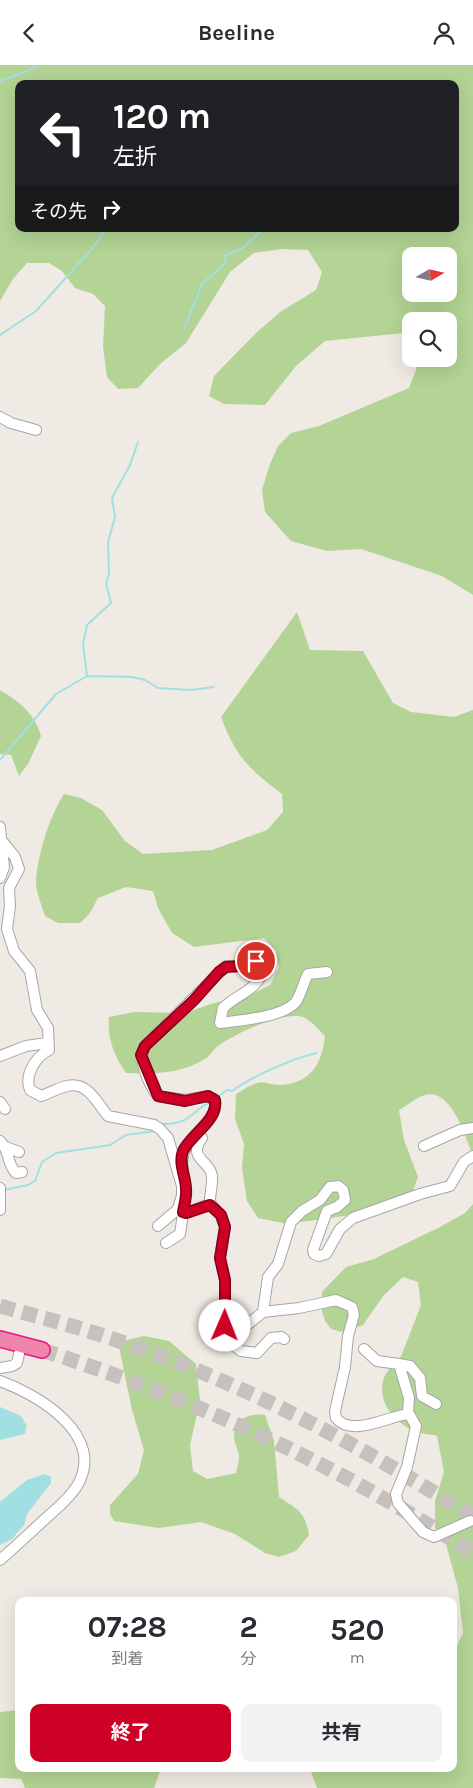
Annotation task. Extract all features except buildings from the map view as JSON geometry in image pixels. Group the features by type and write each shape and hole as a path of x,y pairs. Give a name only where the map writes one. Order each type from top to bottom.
{"highway":[{"path":"0,1339 42,1350"}],"street":[{"path":"0,417 11,423 36,430"},
{"path":"0,827 4,867 0,878"},
{"path":"3,842 15,857 19,869 9,888 10,906 7,929 14,951 30,971 37,1010 48,1028 47,1043 49,1050 42,1055 30,1071 28,1083 30,1090 41,1095 65,1086 78,1086 89,1091 108,1116 154,1125 160,1129 168,1139 180,1176 182,1195 180,1234 166,1243"},
{"path":"158,1226 181,1211 186,1187 182,1166 183,1151 210,1118 215,1109 215,1100 208,1096 185,1101 158,1096 142,1061 141,1055 145,1046 226,967 242,966 263,961 266,965 263,974 247,993 223,1008 220,1023 262,1017 287,1008 294,1003 308,974 326,972"},
{"path":"0,1056 26,1046 47,1043"},
{"path":"424,1146 460,1130 473,1128"},
{"path":"202,1138 197,1146 197,1152 212,1175 210,1205"},
{"path":"3,1144 19,1152"},
{"path":"0,1169 11,1173 19,1173 9,1165 3,1144"},
{"path":"263,1312 268,1277 278,1264 283,1241 291,1222 302,1211 320,1200 330,1187 338,1186 343,1190 345,1199 337,1207 326,1211 324,1215 312,1250 319,1257 326,1254 340,1229 353,1218 420,1194 450,1186 464,1162 473,1157"},
{"path":"0,1189 0,1210"},
{"path":"181,1211 186,1213 210,1205"},
{"path":"210,1205 221,1215 225,1227 220,1258 225,1280 225,1339 235,1347 257,1353 271,1338 281,1337 284,1339"},
{"path":"225,1334 233,1334 242,1329 263,1312 299,1308 336,1300 347,1304 352,1307 354,1315 346,1345 345,1367 335,1411 336,1418 345,1424 356,1425 384,1422 408,1413"},
{"path":"364,1349 377,1361 410,1365 420,1378 422,1396 436,1404"},
{"path":"0,1368 12,1367 17,1363 19,1354"},
{"path":"398,1364 409,1398 408,1413 416,1426 407,1467 396,1494 398,1503 423,1532 434,1537 470,1521"},
{"path":"0,1381 21,1388 61,1416 77,1435 84,1454 81,1477 70,1495 0,1561"}],"green space":[{"path":"0,65 473,65 473,595 442,576 361,549 327,551 291,541 265,512 262,490 278,446 291,433 319,426 409,388 416,367 457,367 457,312 402,312 402,333 325,341 296,366 265,405 224,404 209,396 214,376 256,333 280,312 316,290 322,272 308,250 282,249 254,253 230,272 186,343 160,364 138,388 118,389 107,377 103,347 105,306 93,294 75,288 62,271 49,263 27,263 13,279 0,301"},
{"path":"297,612 310,650 363,651 393,703 411,712 454,717 473,710 473,1155 461,1125 449,1105 441,1098 432,1094 422,1096 399,1110 404,1140 418,1177 412,1194 358,1214 287,1224 258,1218 247,1201 242,1168 244,1144 235,1119 236,1094 260,1082 280,1085 300,1080 307,1076 318,1063 325,1036 305,1018 297,1016 286,1017 261,1024 236,1035 218,1046 205,1059 186,1068 157,1073 126,1073 112,1047 109,1033 109,1017 134,1012 185,1013 214,1003 248,996 270,985 279,968 276,950 264,938 194,947 172,933 158,908 153,891 126,887 98,898 90,913 80,923 58,923 45,916 36,882 45,836 64,794 81,798 102,810 125,841 143,854 212,850 267,830 283,812 282,794 260,777 244,761 232,742 221,717"},
{"path":"0,690 26,709 35,721 41,736 28,764 19,776 11,755 0,754"},
{"path":"473,1204 473,1788 317,1788 311,1772 457,1772 457,1646 463,1633 458,1588 446,1544 435,1528 435,1501 444,1472 437,1436 416,1432 400,1422 388,1410 382,1395 384,1378 402,1354 421,1305 418,1282 403,1277 384,1295 363,1325 342,1332 331,1329 325,1321 322,1311 322,1292 346,1267 374,1259 465,1213"},
{"path":"144,1336 169,1341 196,1364 200,1401 190,1445 193,1471 207,1479 236,1473 239,1457 234,1437 237,1425 248,1416 265,1415 274,1441 279,1497 300,1512 309,1535 296,1551 279,1557 265,1553 235,1534 201,1522 159,1528 114,1521 110,1514 110,1505 138,1474 144,1450 132,1410 118,1342"},
{"path":"15,1710 15,1772 160,1772 154,1788 25,1788 21,1779 0,1778 0,1712"}],"water":[{"path":"0,1407 21,1416 27,1426 25,1434 0,1440"},
{"path":"45,1474 51,1477 51,1483 27,1514 24,1525 12,1539 0,1545 0,1502 27,1480"}],"waterway":[{"path":"0,81 30,70 35,65"},
{"path":"0,335 36,311 91,250 104,232"},
{"path":"184,329 202,284 224,264 226,255 243,248 260,232"},
{"path":"87,676 83,644 87,625 111,603 106,584 109,573 108,542 115,517 112,498 130,465 138,442"},
{"path":"0,760 56,694 87,676 132,677 145,680 158,688 190,690 214,687"},
{"path":"218,1097 227,1090 232,1091 273,1069 296,1059 317,1053"},
{"path":"163,1124 172,1124 185,1120 210,1102"},
{"path":"4,1190 28,1185 35,1181 42,1162 56,1153 110,1145 126,1135 154,1131"}],"tunnel":[{"path":"0,1306 113,1339 207,1374 343,1440 431,1490 473,1517"},
{"path":"42,1350 155,1390 264,1437 370,1491 473,1553"}],"route":[{"path":"225,1326 226,1293 220,1258 225,1227 224,1221 212,1205 186,1213 183,1212 186,1195 182,1166 183,1151 210,1118 215,1109 215,1100 208,1096 185,1101 158,1096 155,1093 141,1055 145,1046 194,1000 219,972 226,967 233,965 242,966 256,961"}]}
